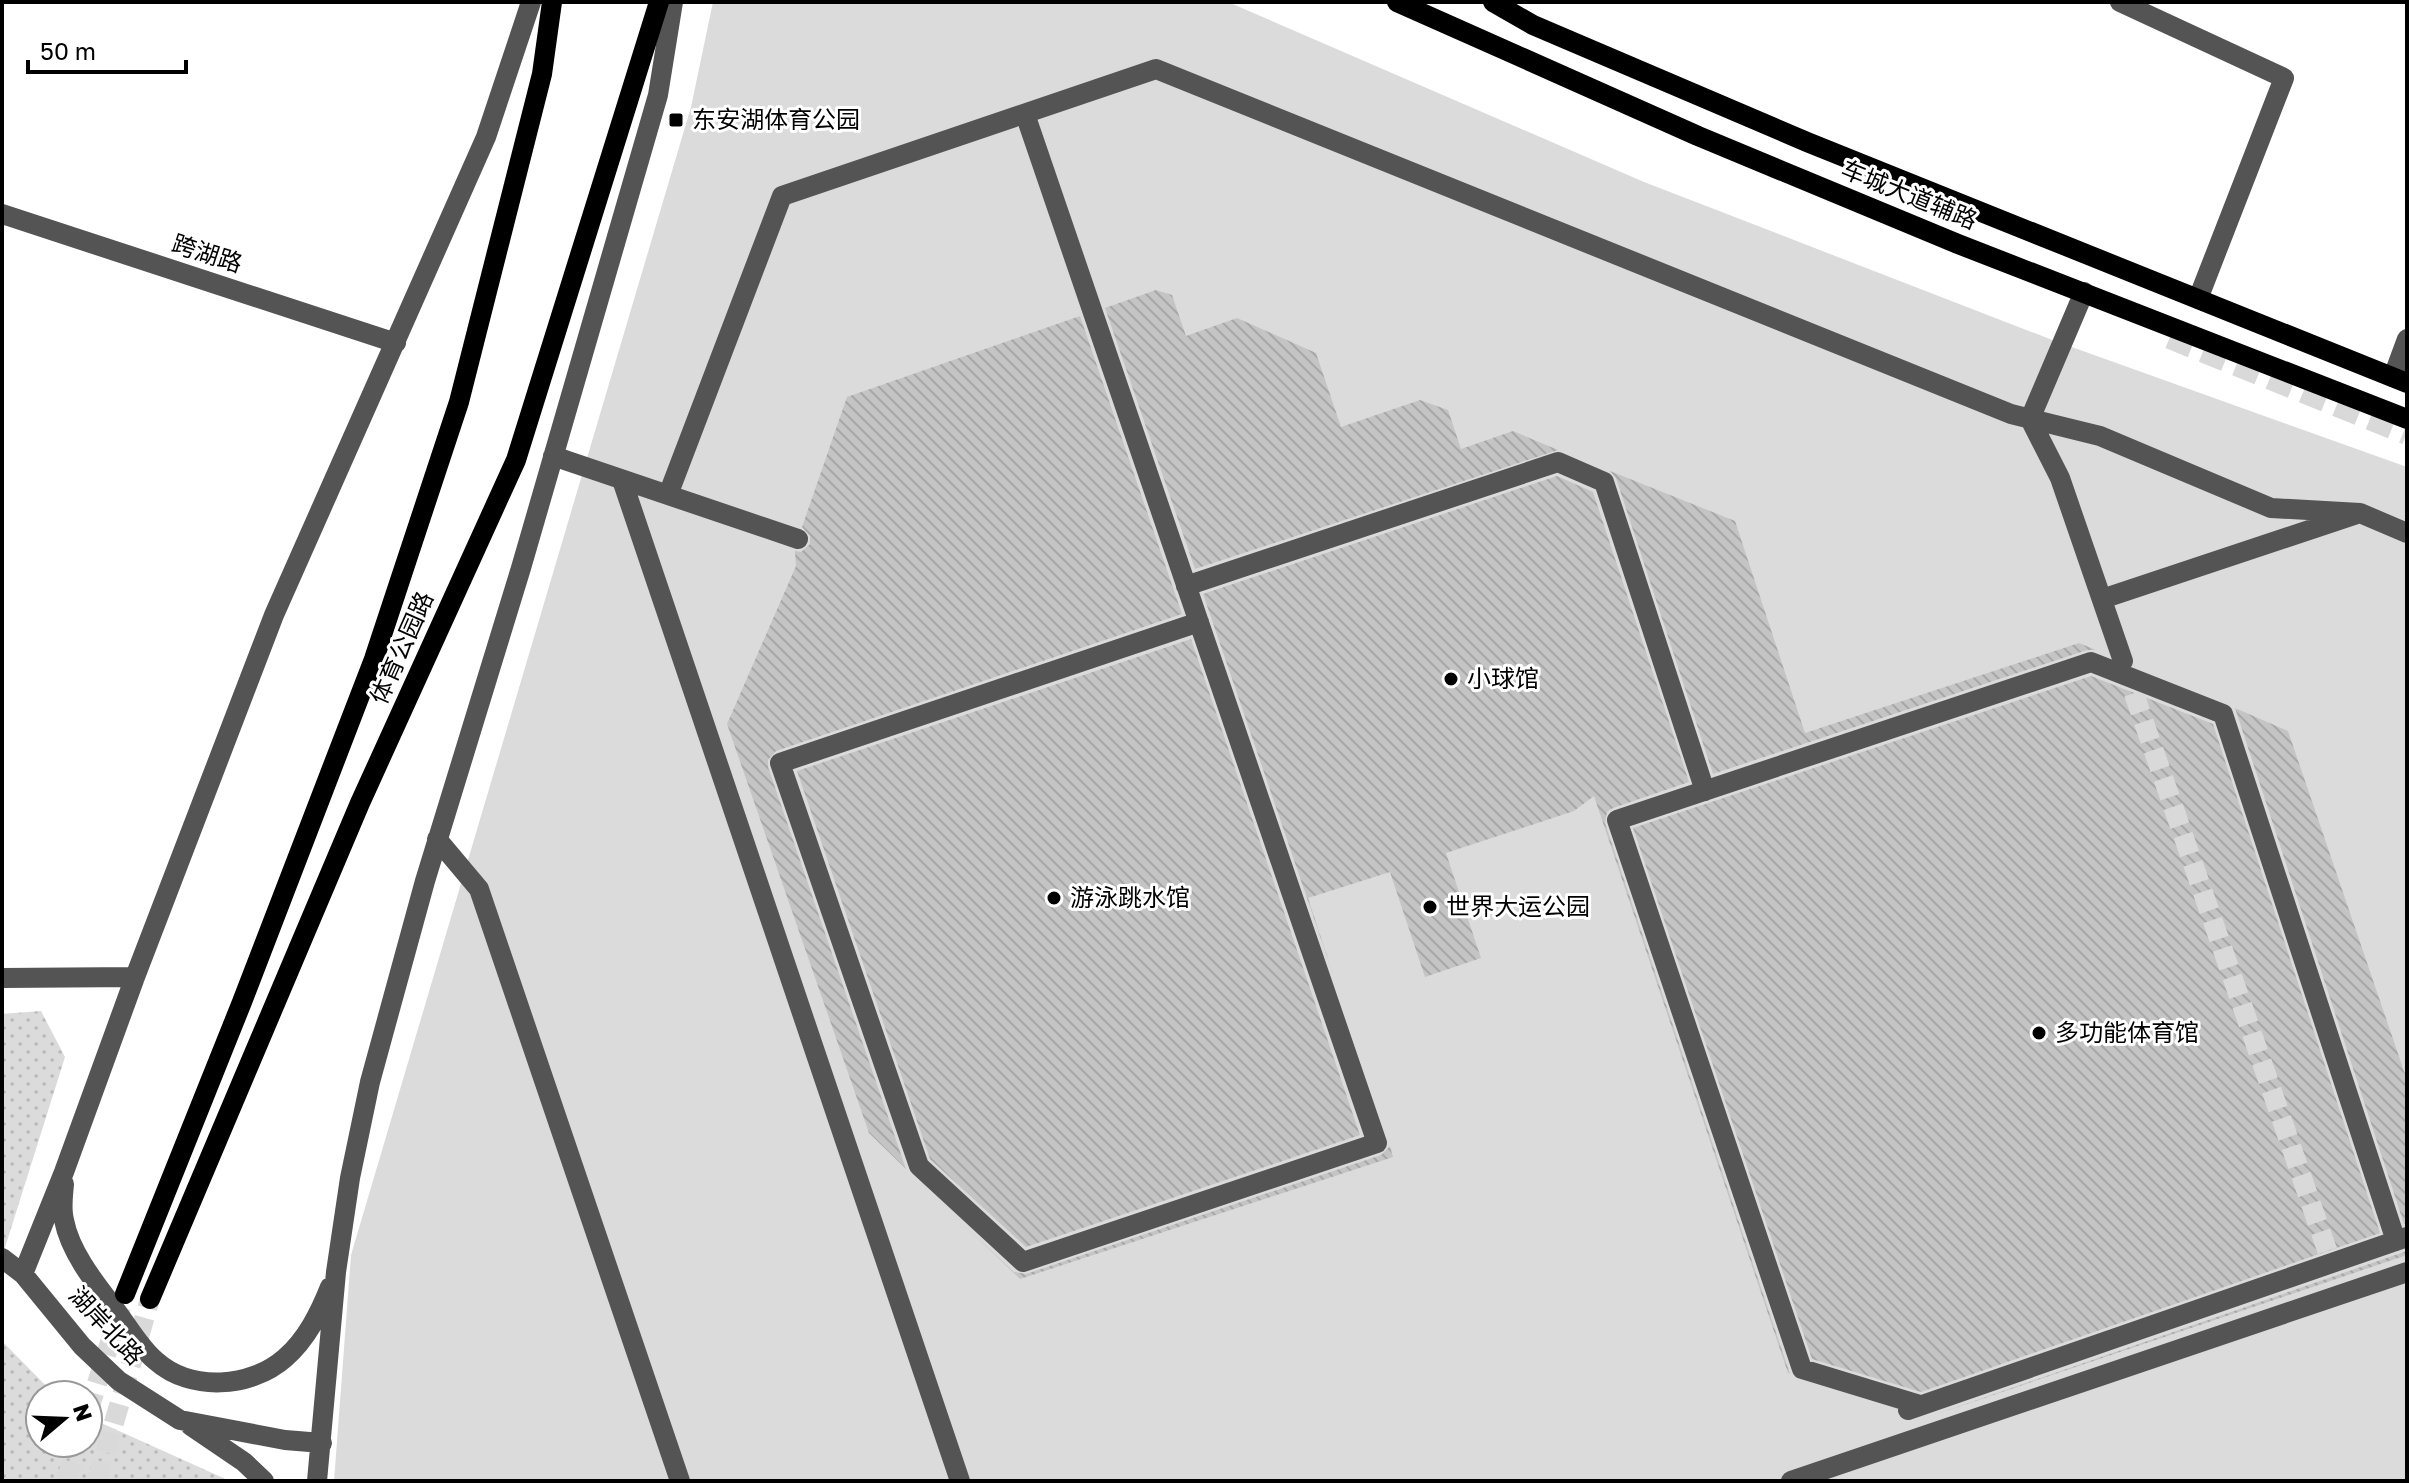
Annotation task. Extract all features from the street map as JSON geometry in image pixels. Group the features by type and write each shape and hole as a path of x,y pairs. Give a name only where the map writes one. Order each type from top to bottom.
{"main road":[{"name":"体育公园路","path":"125,1294 368,674 454,417 542,74 552,2"},
{"name":"体育公园路","path":"150,1299 360,803 516,460 659,2"},
{"name":"车城大道辅路","path":"1397,2 1698,136 1958,244 2407,419"},
{"name":"车城大道辅路","path":"1493,2 1533,25 1807,142 2400,380"}],"street":[{"path":"23,1274 274,615 486,137 531,2"},
{"path":"317,1481 336,1272 350,1178 370,1082 437,839 658,95 673,2"},
{"path":"2120,2 2284,78 2198,299"},
{"path":"668,495 782,196 1156,69 2011,414 2100,436 2271,508 2360,513 2407,533"},
{"path":"1025,114 1186,586 1199,622 1377,1143 1023,1262 919,1166 780,763 1199,622"},
{"name":"跨湖路","path":"2,214 396,343"},
{"path":"2084,292 2030,419 2060,478 2123,661"},
{"path":"2400,380 2407,339"},
{"path":"553,456 798,539"},
{"path":"1186,586 1558,462 1604,482 1705,791"},
{"path":"622,480 960,1481"},
{"path":"2102,599 2360,513"},
{"path":"2091,662 2223,714 2402,1239 1913,1408 1802,1369 1617,820 1705,791 2091,662"},
{"path":"437,839 479,889 680,1481"},
{"path":"2,978 135,977"},
{"path":"64,1172 63,1218 69,1240 100,1289 155,1361 172,1373 192,1381 212,1384 236,1380 261,1373 285,1359 307,1334 336,1272"},
{"name":"湖岸北路","path":"2,1258 23,1274 82,1346 119,1381 180,1420 285,1440 322,1443"},
{"path":"2334,1270 2342,1294"},
{"path":"1791,1481 2407,1272"},
{"path":"180,1420 244,1462 264,1481"}],"shaded area":[{"name":"世界大运公园","path":"713,2 1228,2 1644,182 2055,341 2407,467 2407,1481 334,1481 351,1255 691,107"},
{"path":"41,1011 65,1057 2,1257 2,1014"},
{"path":"2,1341 39,1379 24,1379 24,1459 104,1459 104,1424 230,1481 2,1481"}],"building":[{"path":"1156,290 1172,295 1186,336 1237,318 1316,353 1341,427 1420,400 1448,410 1461,449 1513,431 1558,450 1195,569 1105,308"},
{"path":"1080,316 1182,614 776,751 768,760 906,1169 869,1133 727,724 796,566 795,551 801,552 810,544 810,536 802,527 847,397"},
{"path":"1610,471 1735,521 1805,733 2079,643 2096,650 2087,650 1713,774 1616,478"},
{"path":"1557,476 1593,492 1689,782 1613,808 1607,812 1605,823 1790,1374 1594,796 1574,811 1446,853 1481,958 1425,977 1390,872 1308,898 1334,977 1203,594"},
{"name":"游泳跳水馆","path":"1191,639 1360,1135 1026,1247 930,1159 797,771"},
{"path":"2091,676 2213,724 2380,1233 1921,1392 1812,1359 1633,828"},
{"path":"2235,708 2288,731 2407,1080 2407,1224 2404,1224"},
{"path":"1390,1146 1393,1157 1020,1279 965,1226 1014,1272 1026,1274 1381,1155"},
{"path":"2407,1251 2407,1255 1925,1418 2401,1253"}],"tunnel":[{"path":"2170,337 2407,433"},
{"path":"2124,665 2334,1270"},
{"path":"97,1481 150,1299"},
{"path":"98,1379 123,1301"},
{"path":"66,1481 73,1459"}],"place":[{"name":"东安湖体育公园","path":"676,120"},
{"name":"小球馆","path":"1451,679"},
{"name":"游泳跳水馆","path":"1054,898"},
{"name":"世界大运公园","path":"1430,907"},
{"name":"多功能体育馆","path":"2039,1033"}]}
